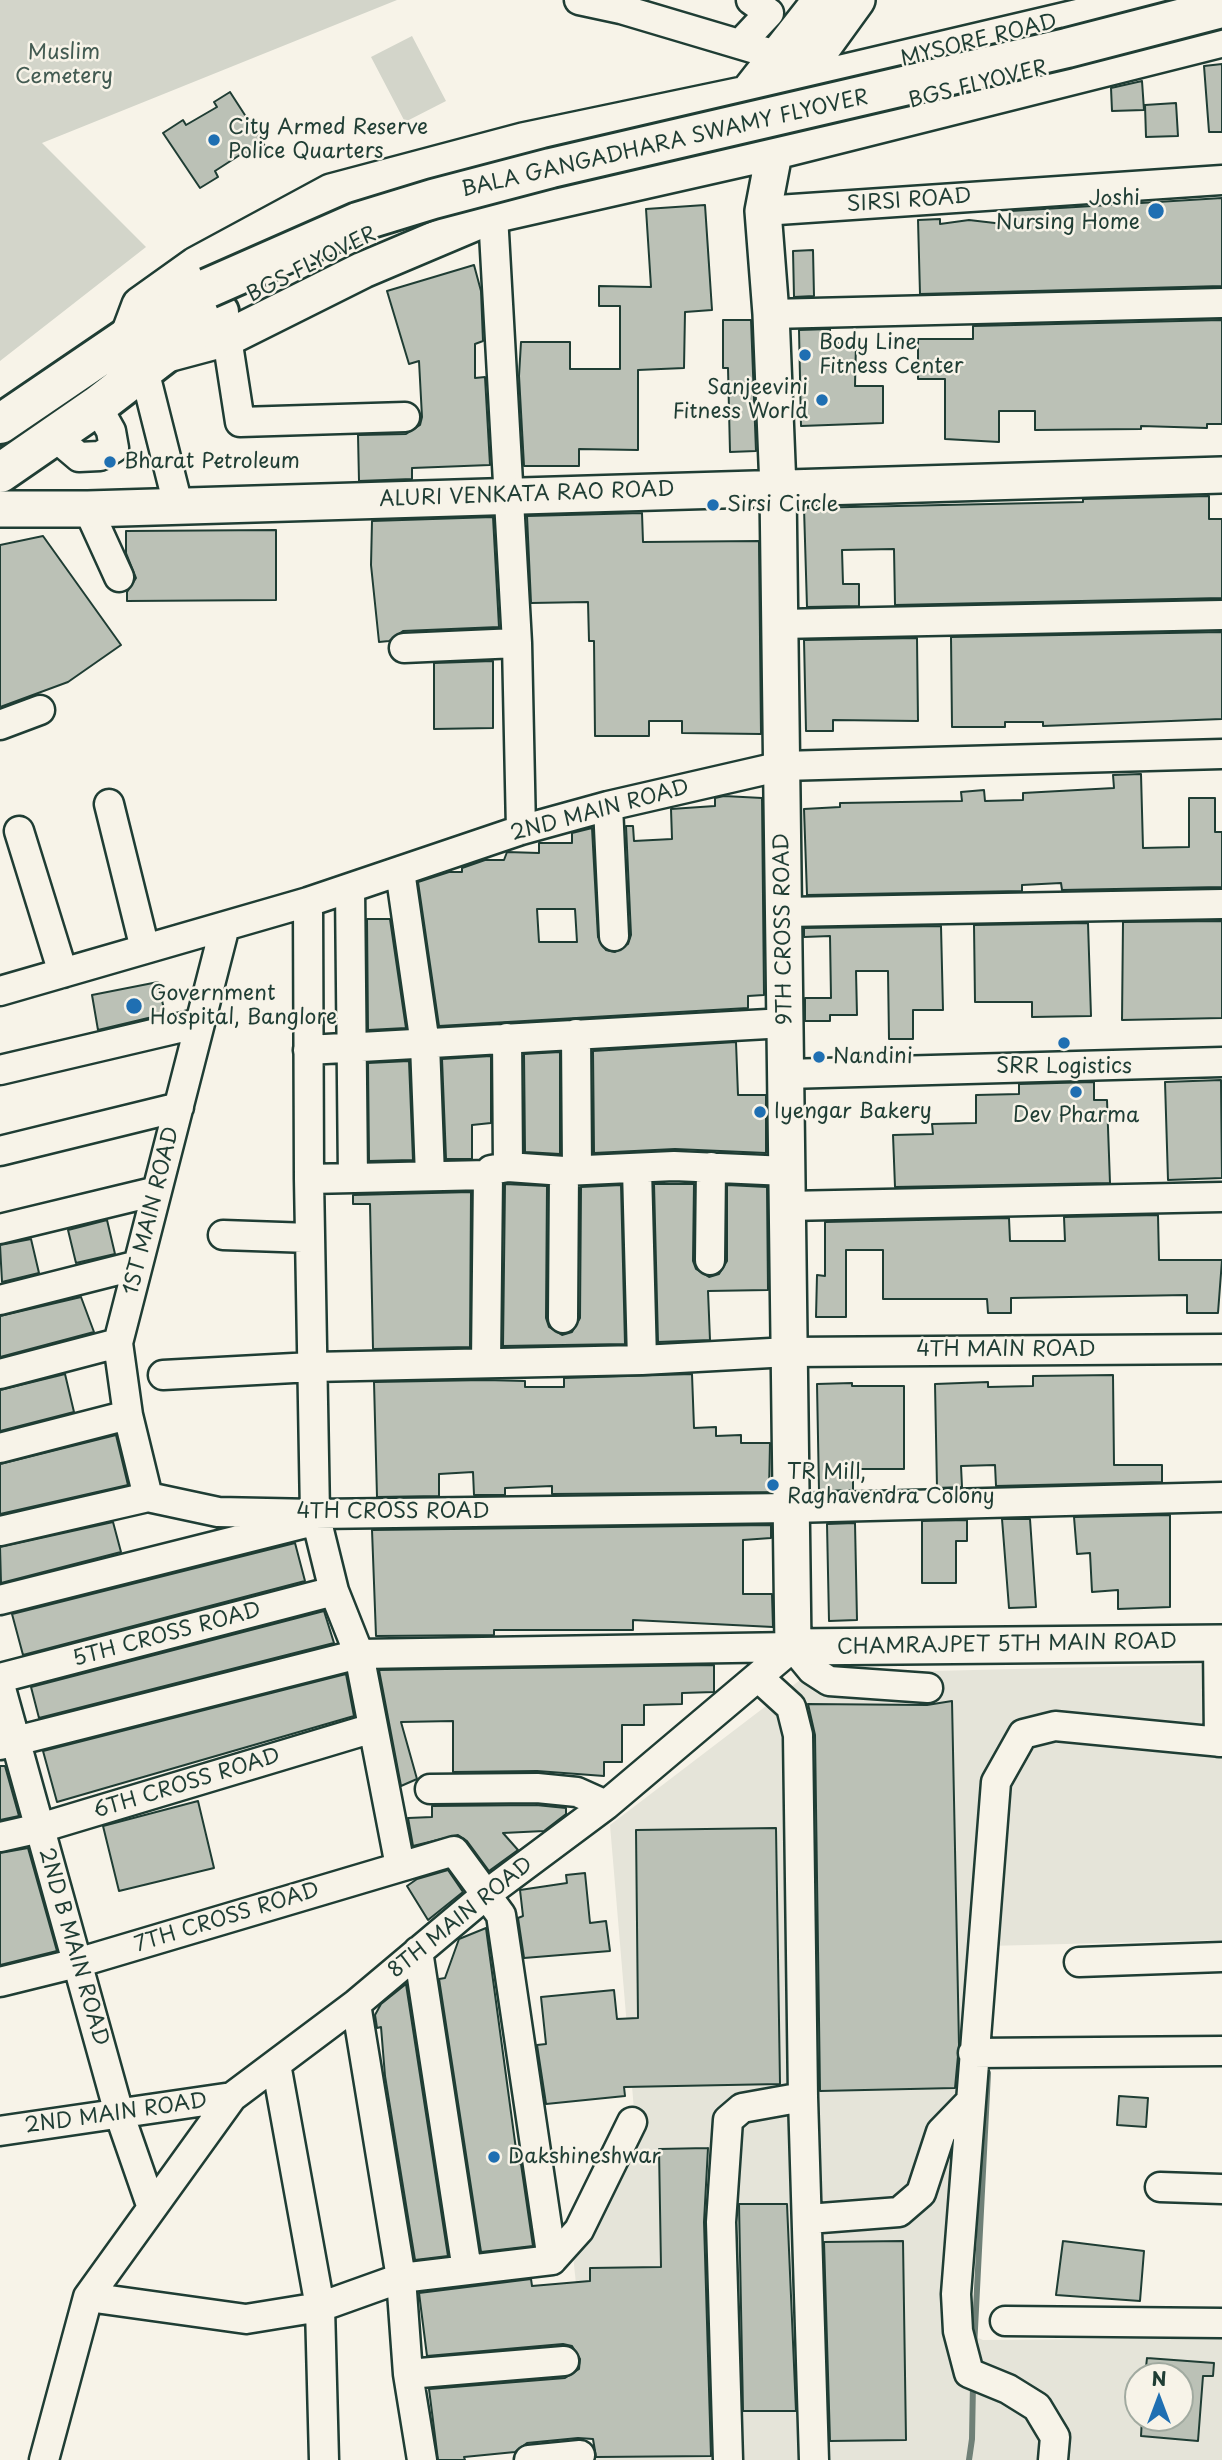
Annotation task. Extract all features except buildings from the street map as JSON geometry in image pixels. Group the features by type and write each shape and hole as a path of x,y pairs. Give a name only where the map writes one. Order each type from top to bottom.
{"highway":[{"name":"BALA GANGADHARA SWAMY FLYOVER","path":"145,354 218,313 358,222 551,168 1041,55 1222,8"},
{"name":"BGS FLYOVER","path":"218,313 365,234 569,178 825,124 1222,25"},
{"path":"0,472 97,406 145,354"},
{"path":"0,424 145,354"}],"main road":[{"path":"763,211 784,101 793,70 821,0"},
{"path":"793,70 833,33 857,0"},
{"name":"MYSORE ROAD","path":"145,354 140,305 197,265 331,192 523,141 748,93 793,70 842,74 1097,13 1164,0"},
{"path":"833,33 834,58 842,74"},
{"path":"145,354 218,313 363,270 493,215 739,160 1222,39"},
{"path":"748,93 739,160 763,211"},
{"name":"9TH CROSS ROAD","path":"763,211 771,314 778,488 793,1647"},
{"name":"ALURI VENKATA RAO ROAD","path":"0,509 88,509 1222,475"},
{"name":"CHAMRAJPET 5TH MAIN ROAD","path":"793,1647 1220,1643"}],"street":[{"path":"579,0 621,9 740,44 793,70"},
{"path":"740,44 769,13 751,0"},
{"name":"SIRSI ROAD","path":"763,211 1222,180"},
{"path":"493,215 517,643 521,830"},
{"path":"771,314 1222,303"},
{"path":"218,313 240,422 405,417"},
{"path":"145,354 178,505"},
{"path":"88,509 119,577"},
{"path":"780,624 1222,614"},
{"path":"404,648 517,643"},
{"path":"0,725 40,710"},
{"name":"2ND MAIN ROAD","path":"0,991 307,902 521,830 608,806 782,766 1222,754"},
{"path":"109,804 145,949"},
{"path":"608,806 614,936"},
{"path":"19,831 63,973"},
{"path":"400,871 425,1044 430,1176"},
{"path":"350,888 353,1178"},
{"path":"307,902 316,1517 334,1591 359,1654 400,1866"},
{"path":"784,912 1222,904"},
{"name":"1ST MAIN ROAD","path":"148,1497 128,1415 118,1343 225,926"},
{"path":"0,1070 200,1023"},
{"path":"308,1050 785,1023"},
{"path":"564,1318 576,1034"},
{"path":"486,1363 507,1038"},
{"path":"786,1074 1222,1062"},
{"path":"0,1151 178,1107"},
{"path":"309,1179 430,1176 498,1171 711,1167 787,1171"},
{"path":"710,1260 711,1167"},
{"path":"637,1169 642,1360"},
{"path":"0,1229 157,1191"},
{"path":"787,1206 1222,1197"},
{"path":"223,1235 310,1238"},
{"path":"0,1300 138,1265"},
{"path":"0,1374 118,1343"},
{"name":"4TH MAIN ROAD","path":"163,1375 312,1367 642,1360 789,1352 1222,1349"},
{"path":"0,1448 128,1415"},
{"name":"4TH CROSS ROAD","path":"0,1531 148,1497 218,1512 316,1517 1222,1497"},
{"path":"0,1600 316,1517"},
{"name":"5TH CROSS ROAD","path":"0,1678 334,1591"},
{"path":"1053,2460 1055,2437 1037,2407 976,2375 958,2332 956,2294 996,1782 1023,1734 1055,1727 1220,1742 1220,1643"},
{"path":"8,1743 359,1654 793,1647 813,1670 829,1681 928,1688"},
{"name":"8TH MAIN ROAD","path":"88,2297 232,2097 356,2004 488,1894 606,1805 793,1647"},
{"path":"758,1677 791,1707 798,1735 810,2422 814,2460"},
{"name":"2ND B MAIN ROAD","path":"0,1685 8,1743 40,1828 119,2113 152,2208"},
{"name":"6TH CROSS ROAD","path":"0,1837 40,1828 373,1728"},
{"path":"430,1788 537,1787 577,1792 606,1805"},
{"name":"7TH CROSS ROAD","path":"0,1982 77,1962 454,1851 488,1894"},
{"path":"488,1894 501,1915 552,2260"},
{"path":"418,1951 467,2270"},
{"path":"1079,1962 1222,1957"},
{"path":"356,2004 401,2278 408,2374 422,2460"},
{"path":"973,2053 1222,2051"},
{"path":"276,2064 320,2306 324,2460"},
{"name":"2ND MAIN ROAD","path":"0,2131 232,2097"},
{"path":"728,2460 721,2222 727,2120 742,2108 803,2097"},
{"path":"808,2219 899,2212 921,2193 942,2132 971,2101"},
{"path":"44,2460 88,2297 246,2319 320,2306 401,2278 552,2260 579,2230 632,2122"},
{"path":"1160,2187 1222,2189"},
{"path":"1005,2321 1222,2323"},
{"path":"408,2374 565,2361"},
{"path":"529,2460 580,2455"}],"shaded area":[{"path":"1222,1664 1222,1940 988,1946 960,2330 983,2340 1222,2338 1222,2460 594,2460 572,2245 634,2110 610,1825 808,1674"}],"green space":[{"name":"Muslim Cemetery","path":"0,0 397,0 42,143 146,247 0,361"},
{"path":"412,36 446,101 405,122 371,57"}],"waterway":[{"path":"974,2348 988,2073"},
{"path":"969,2460 973,2383"}],"place":[{"name":"City Armed Reserve Police Quarters","path":"214,140"},
{"name":"Joshi Nursing Home","path":"1156,211"},
{"name":"Body Line Fitness Center","path":"805,355"},
{"name":"Sanjeevini Fitness World","path":"822,400"},
{"name":"Bharat Petroleum","path":"110,462"},
{"name":"Sirsi Circle","path":"713,505"},
{"name":"Government Hospital, Banglore","path":"134,1006"},
{"name":"SRR Logistics","path":"1064,1043"},
{"name":"Nandini","path":"819,1057"},
{"name":"Dev Pharma","path":"1076,1092"},
{"name":"Iyengar Bakery","path":"760,1112"},
{"name":"TR Mill, Raghavendra Colony","path":"773,1485"},
{"name":"Dakshineshwar","path":"494,2157"}]}
